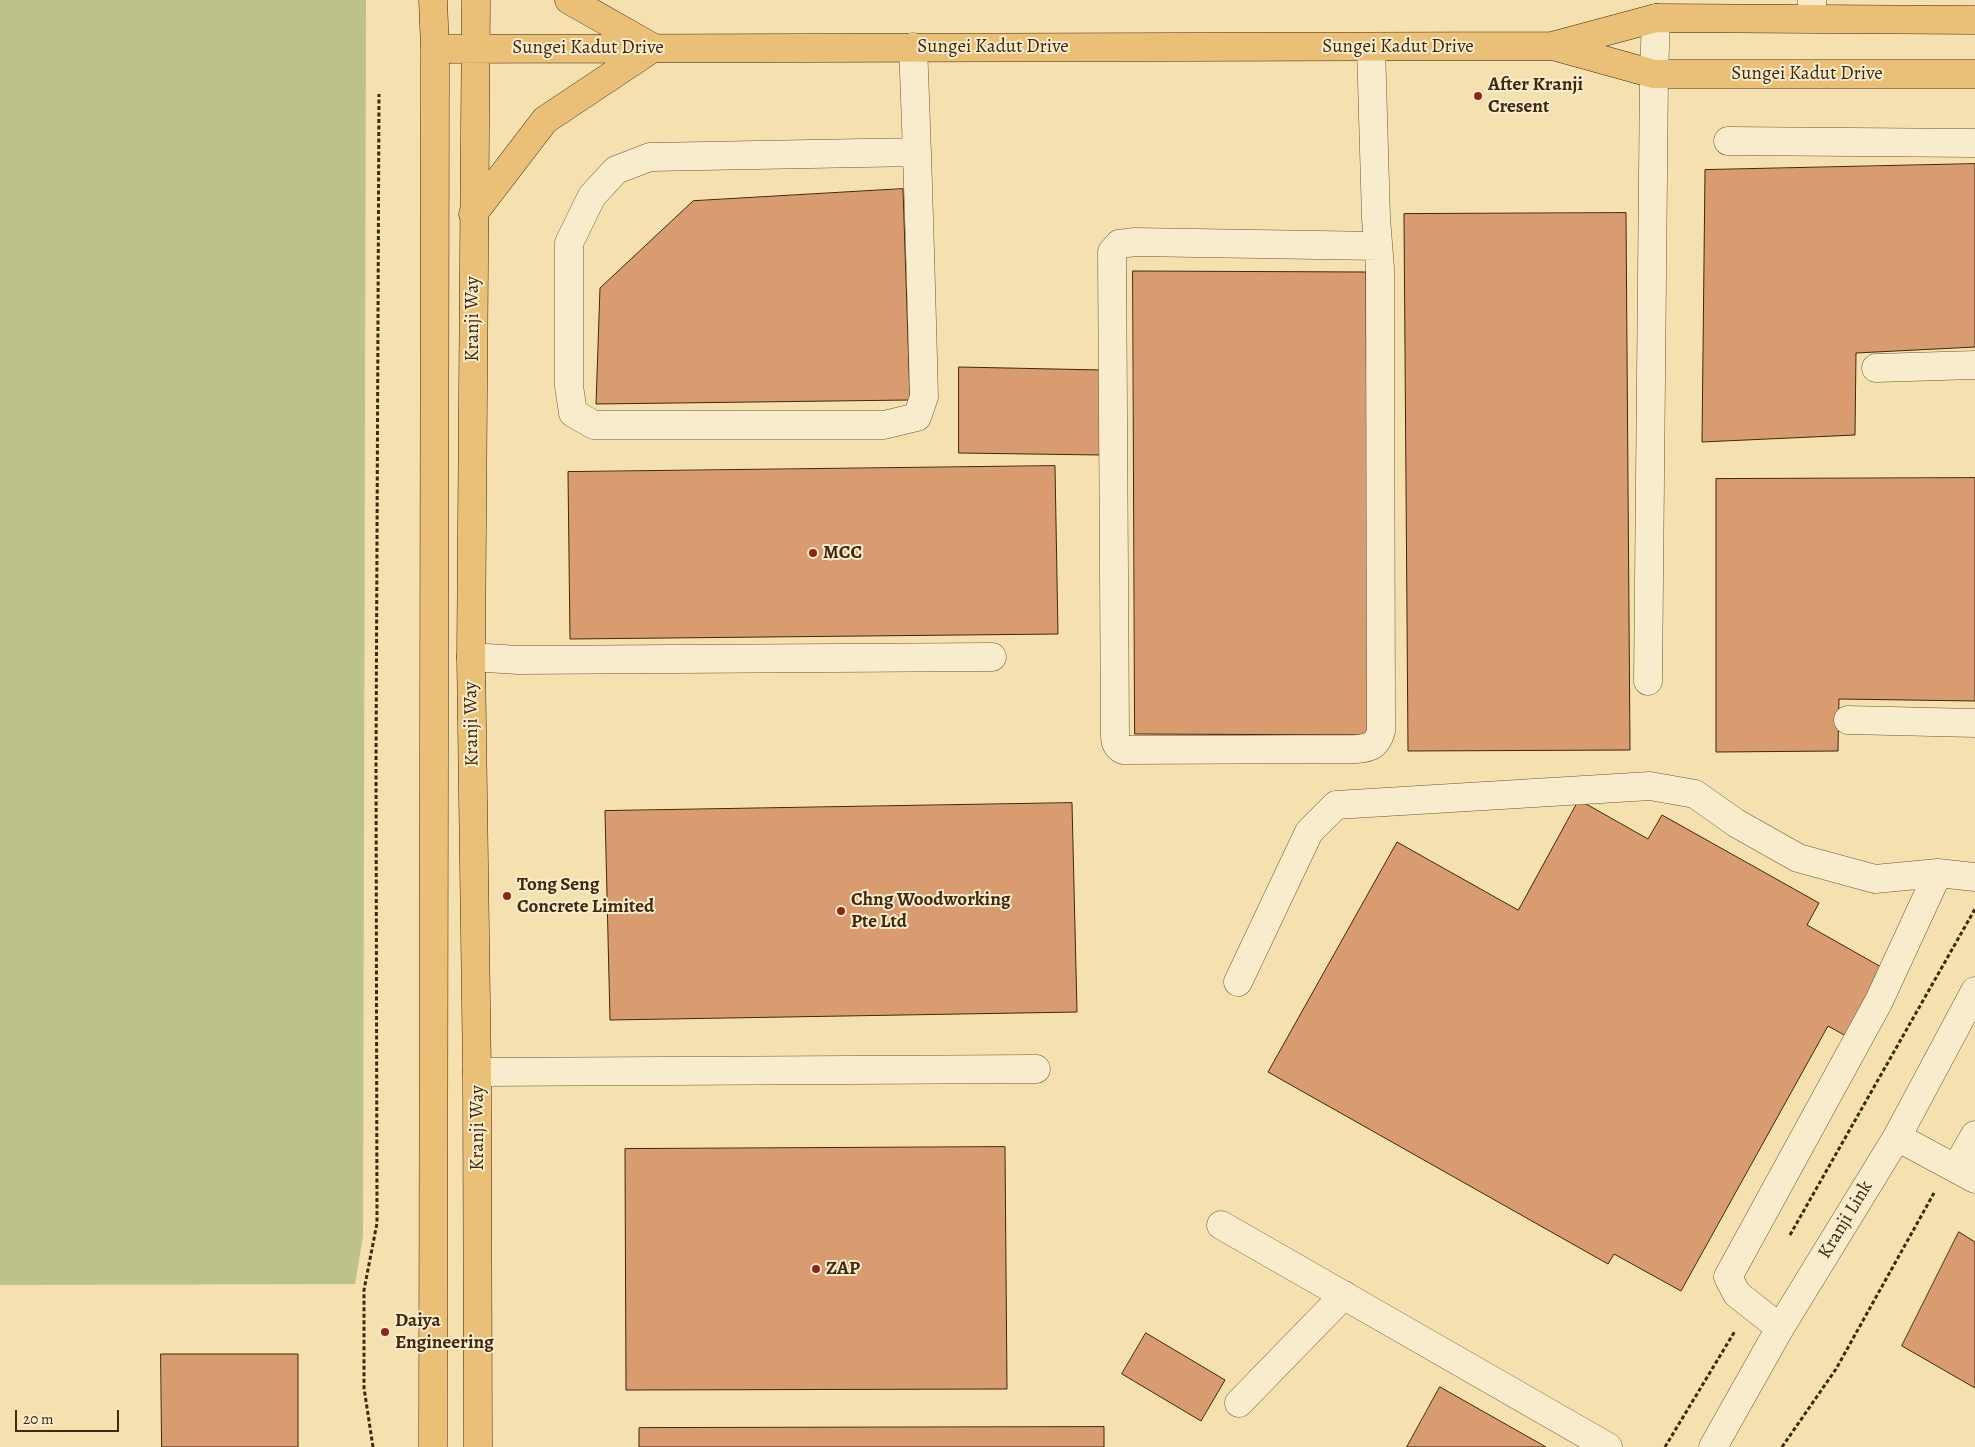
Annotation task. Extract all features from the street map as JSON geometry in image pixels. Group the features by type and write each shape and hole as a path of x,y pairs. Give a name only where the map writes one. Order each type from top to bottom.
{"main road":[{"name":"Kranji Way","path":"433,0 435,49 433,1447"},
{"name":"Kranji Way","path":"476,0 471,658 477,1072 478,1447"},
{"path":"473,214 546,120 653,48 569,0"},
{"name":"Sungei Kadut Drive","path":"435,49 1371,48 1552,46 1656,18 1812,9 1975,20"},
{"name":"Sungei Kadut Drive","path":"1552,46 1654,74 1975,74"}],"street":[{"path":"1648,682 1656,18"},
{"path":"913,47 917,152 924,397 917,417 884,425 594,425 573,413 569,386 569,243 592,196 616,170 650,158 917,152"},
{"path":"1371,48 1380,278 1381,731 1379,740 1373,746 1366,749 1123,750 1119,748 1115,742 1112,252 1119,244 1135,242 1378,246"},
{"path":"1728,141 1975,143"},
{"path":"1876,368 1975,365"},
{"path":"471,658 528,660 992,657"},
{"path":"1848,720 1975,723"},
{"path":"1238,982 1309,832 1336,805 1650,786 1695,794 1736,822 1798,858 1875,879 1938,873 1975,877"},
{"path":"1780,1328 1737,1294 1728,1277 1879,1001 1938,873"},
{"name":"Kranji Link","path":"1713,1447 1780,1328 1897,1137 1975,990"},
{"path":"477,1072 1036,1069"},
{"path":"1897,1137 1960,1171 1975,1135"},
{"path":"1221,1225 1608,1447"},
{"path":"1238,1403 1344,1296"}],"path":[{"path":"373,1447 364,1378 364,1290 377,1223 376,764 379,94"},
{"path":"1790,1236 1975,909"},
{"path":"1782,1447 1836,1369 1960,1171"},
{"path":"1665,1447 1751,1305"}],"green space":[{"path":"0,0 366,0 363,1236 355,1284 0,1285"}],"building":[{"path":"1975,164 1975,347 1856,353 1855,435 1702,442 1705,170"},
{"path":"903,189 910,400 596,404 600,288 693,201"},
{"path":"1626,213 1630,750 1408,751 1404,214"},
{"path":"1133,271 1366,272 1368,735 1135,734"},
{"path":"959,367 1102,370 1100,455 959,453"},
{"name":"MCC","path":"1055,466 1058,634 570,639 568,472"},
{"path":"1975,478 1975,701 1839,699 1838,751 1716,752 1716,479"},
{"path":"1579,800 1648,839 1662,815 1819,903 1807,925 1883,968 1846,1036 1828,1026 1681,1291 1614,1254 1608,1264 1268,1072 1397,842 1518,910"},
{"name":"Chng Woodworking Pte Ltd","path":"1072,803 1077,1012 610,1020 605,811"},
{"name":"ZAP","path":"1005,1147 1007,1389 626,1390 625,1149"},
{"path":"1959,1232 1975,1242 1975,1388 1902,1346"},
{"path":"1146,1333 1225,1380 1201,1421 1122,1374"},
{"path":"161,1354 298,1354 298,1447 162,1447"},
{"path":"1440,1387 1546,1447 1407,1447"},
{"path":"1104,1427 1104,1447 639,1447 639,1428"}],"place":[{"name":"After Kranji Cresent","path":"1478,96"},
{"name":"MCC","path":"813,553"},
{"name":"Tong Seng Concrete Limited","path":"507,896"},
{"name":"Chng Woodworking Pte Ltd","path":"841,911"},
{"name":"ZAP","path":"816,1269"},
{"name":"Daiya Engineering","path":"385,1332"}]}
